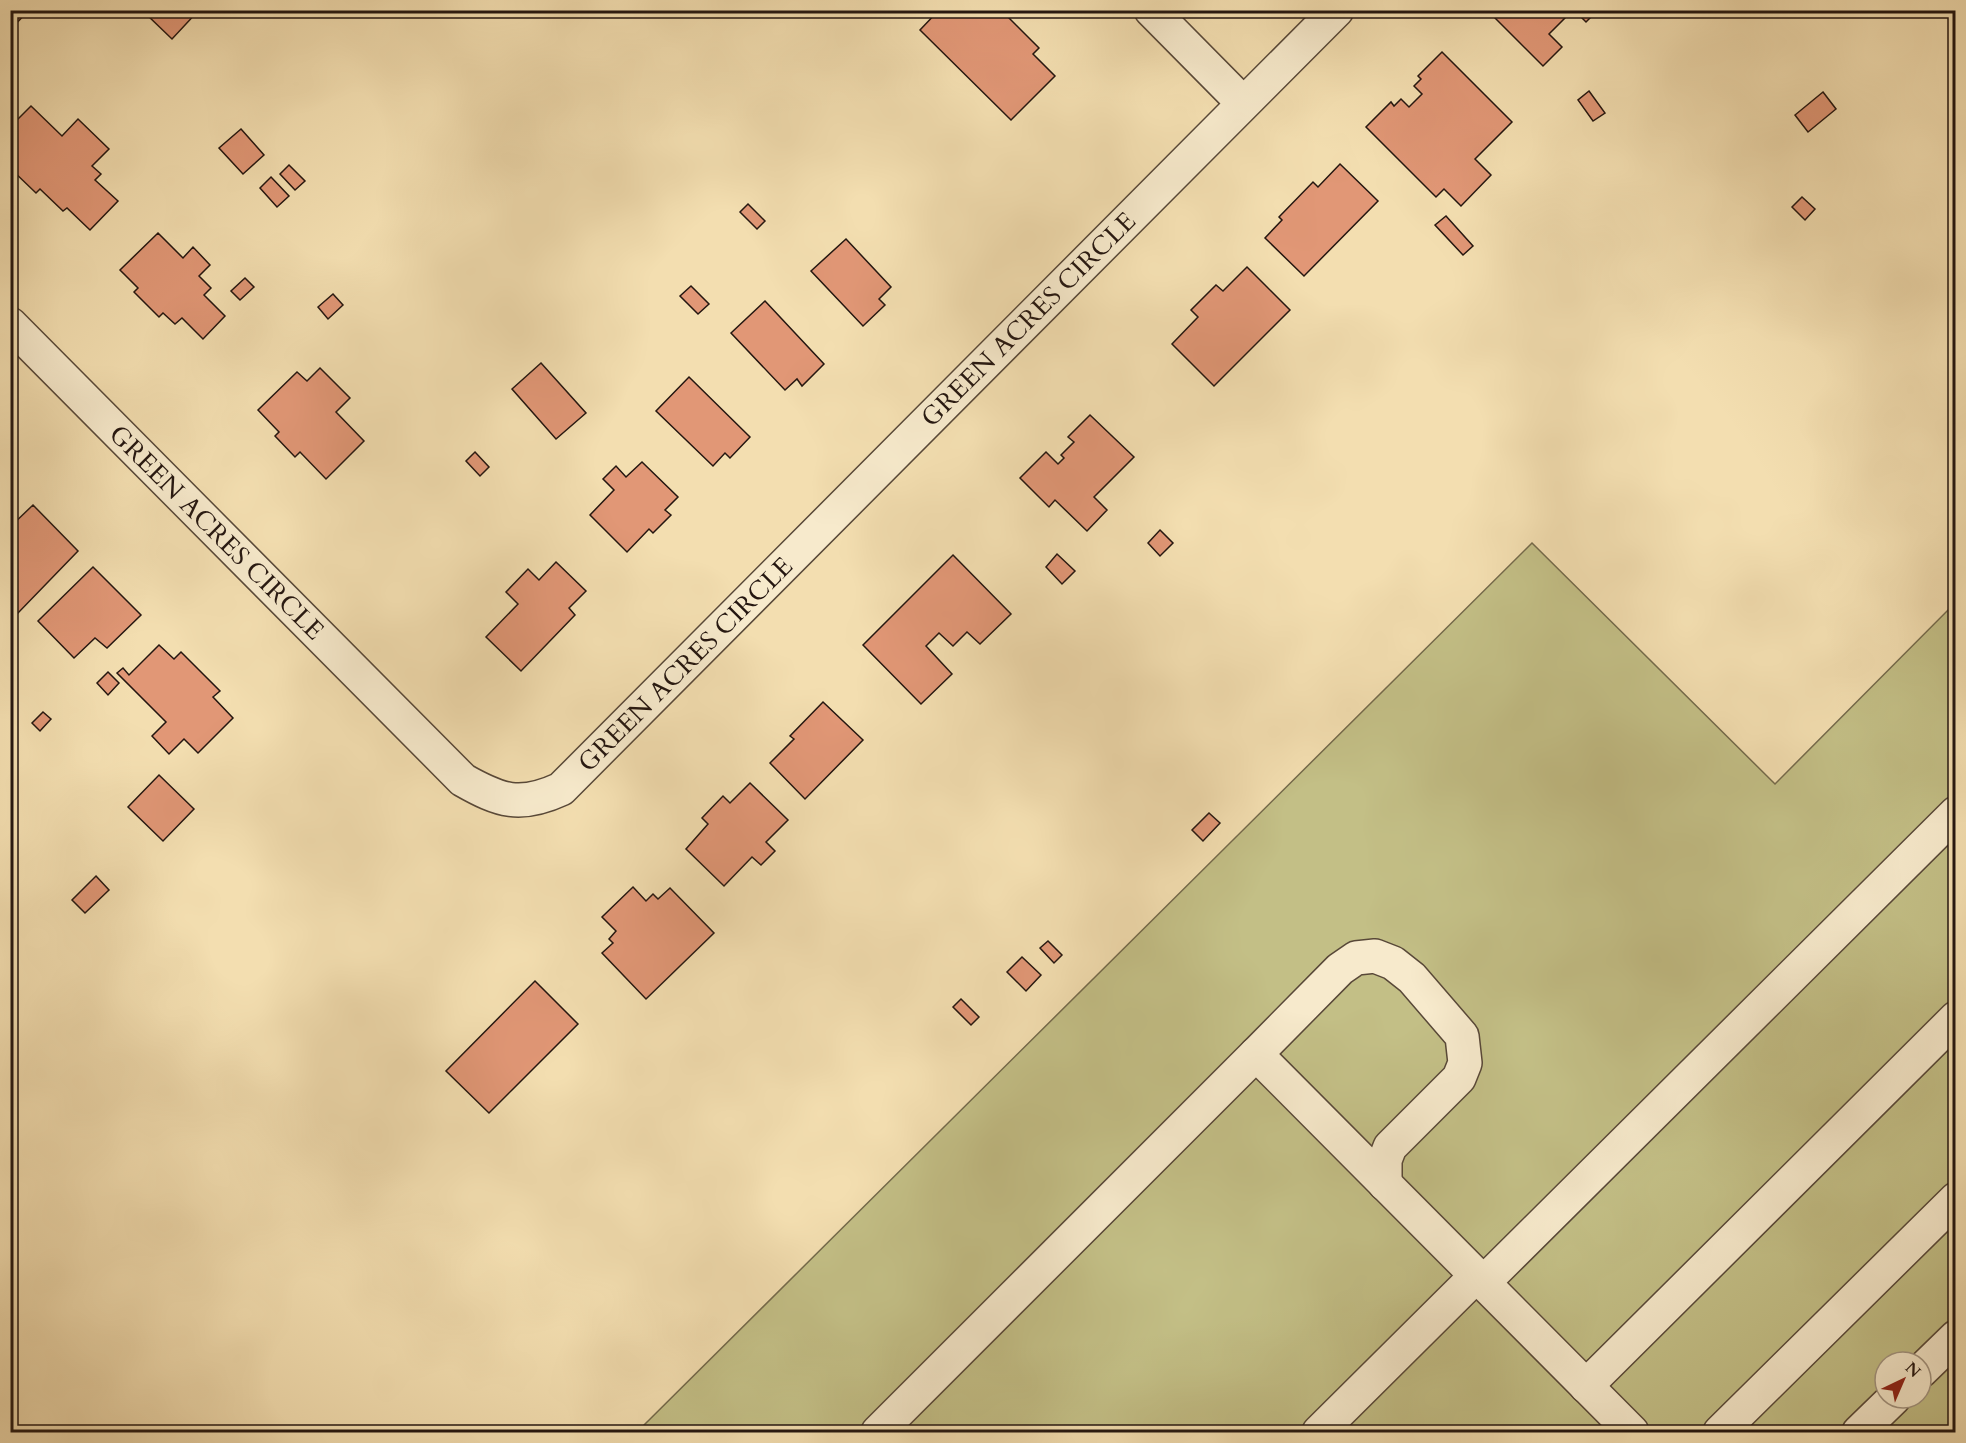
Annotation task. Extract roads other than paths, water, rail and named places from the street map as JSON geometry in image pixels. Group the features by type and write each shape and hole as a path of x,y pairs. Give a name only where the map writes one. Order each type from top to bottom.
{"street":[{"path":"1151,10 1243,103"},
{"name":"GREEN ACRES CIRCLE","path":"10,324 463,780 490,795 516,801 540,799 561,789 1337,10"},
{"path":"1319,1432 1480,1279 1956,813"},
{"path":"878,1432 1340,969 1356,958 1375,956 1393,963 1412,978 1462,1036 1465,1063 1459,1078 1390,1147 1385,1160 1385,1184"},
{"path":"1586,1386 1956,1018"},
{"path":"1256,1054 1632,1432"},
{"path":"1720,1432 1956,1198"},
{"path":"1933,1359 1956,1337"},
{"path":"1859,1432 1882,1410"}]}
